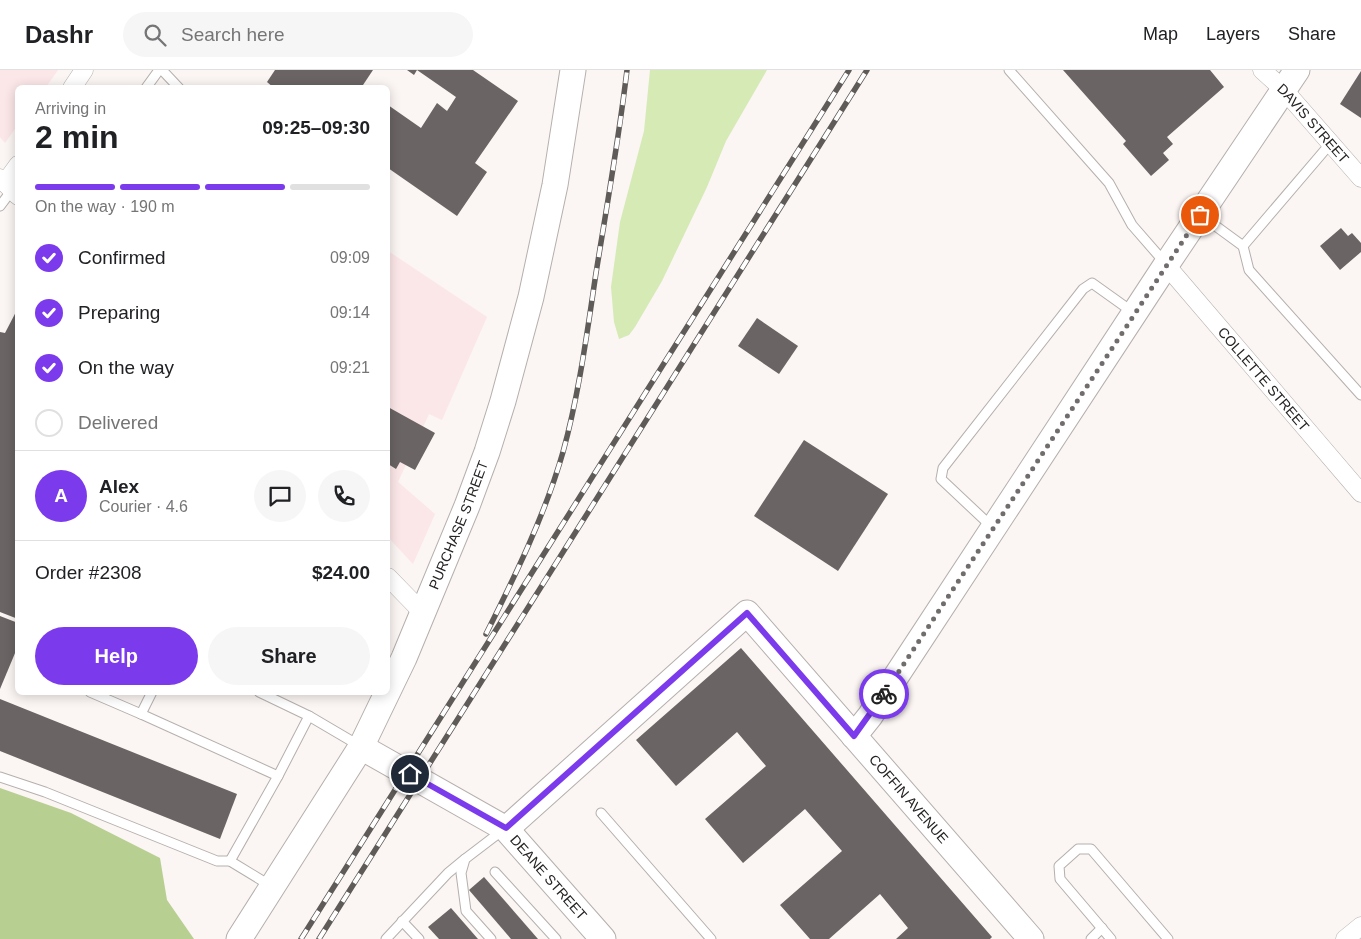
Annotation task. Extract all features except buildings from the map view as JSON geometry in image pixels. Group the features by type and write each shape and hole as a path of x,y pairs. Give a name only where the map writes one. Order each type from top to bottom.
{"main road":[{"name":"PURCHASE STREET","path":"390,689 467,506 503,401 544,241 573,70"},
{"path":"854,736 870,716 1166,265 1290,80"},
{"name":"COFFIN AVENUE","path":"506,828 747,613 1031,939"},
{"name":"PURCHASE STREET","path":"239,939 336,790 362,747 388,695"},
{"name":"DEANE STREET","path":"362,747 506,828 603,939"}],"street":[{"path":"74,85 84,70"},
{"name":"DAVIS STREET","path":"1262,70 1290,80 1330,144 1361,178"},
{"path":"8,187 15,172"},
{"name":"COLLETTE STREET","path":"1166,265 1361,492"},
{"path":"390,579 423,614"},
{"path":"1345,939 1361,926"}],"lane":[{"path":"148,85 160,70 176,85"},
{"path":"1009,70 1106,179 1138,232 1166,265"},
{"path":"1243,246 1330,144"},
{"path":"0,206 8,187"},
{"path":"1200,215 1243,246 1249,270 1361,394"},
{"path":"994,528 941,479 943,468 1083,289 1092,283 1135,314"},
{"path":"97,695 278,776"},
{"path":"141,714 150,695"},
{"path":"265,695 308,716 362,747"},
{"path":"230,861 278,776 308,716"},
{"path":"0,777 45,792 217,861 230,861 272,886"},
{"path":"601,813 711,939"},
{"path":"386,939 448,873 506,828"},
{"path":"1111,939 1060,879 1059,866 1078,849 1092,849 1168,939"},
{"path":"465,859 461,873 466,911 491,939"},
{"path":"495,872 556,939"},
{"path":"402,922 418,939"},
{"path":"1091,939 1102,928"}],"shaded area":[{"path":"0,70 58,70 47,85 15,85 15,129 5,143 0,137"},
{"path":"390,252 487,317 442,420 429,414 398,482 435,514 413,564 390,539"}],"green space":[{"path":"650,70 767,70 726,141 707,187 662,281 635,327 629,335 619,339 614,322 611,287 620,222 644,131"},
{"path":"0,788 71,813 160,858 167,900 194,939 0,939"}],"railway":[{"path":"486,634 538,522 556,476 569,430 586,341 627,70"},
{"path":"301,939 849,70"},
{"path":"319,939 867,70"}],"way so far":[{"path":"884,694 1200,215"}],"route":[{"path":"410,774 506,828 747,613 854,736 884,694"}]}
